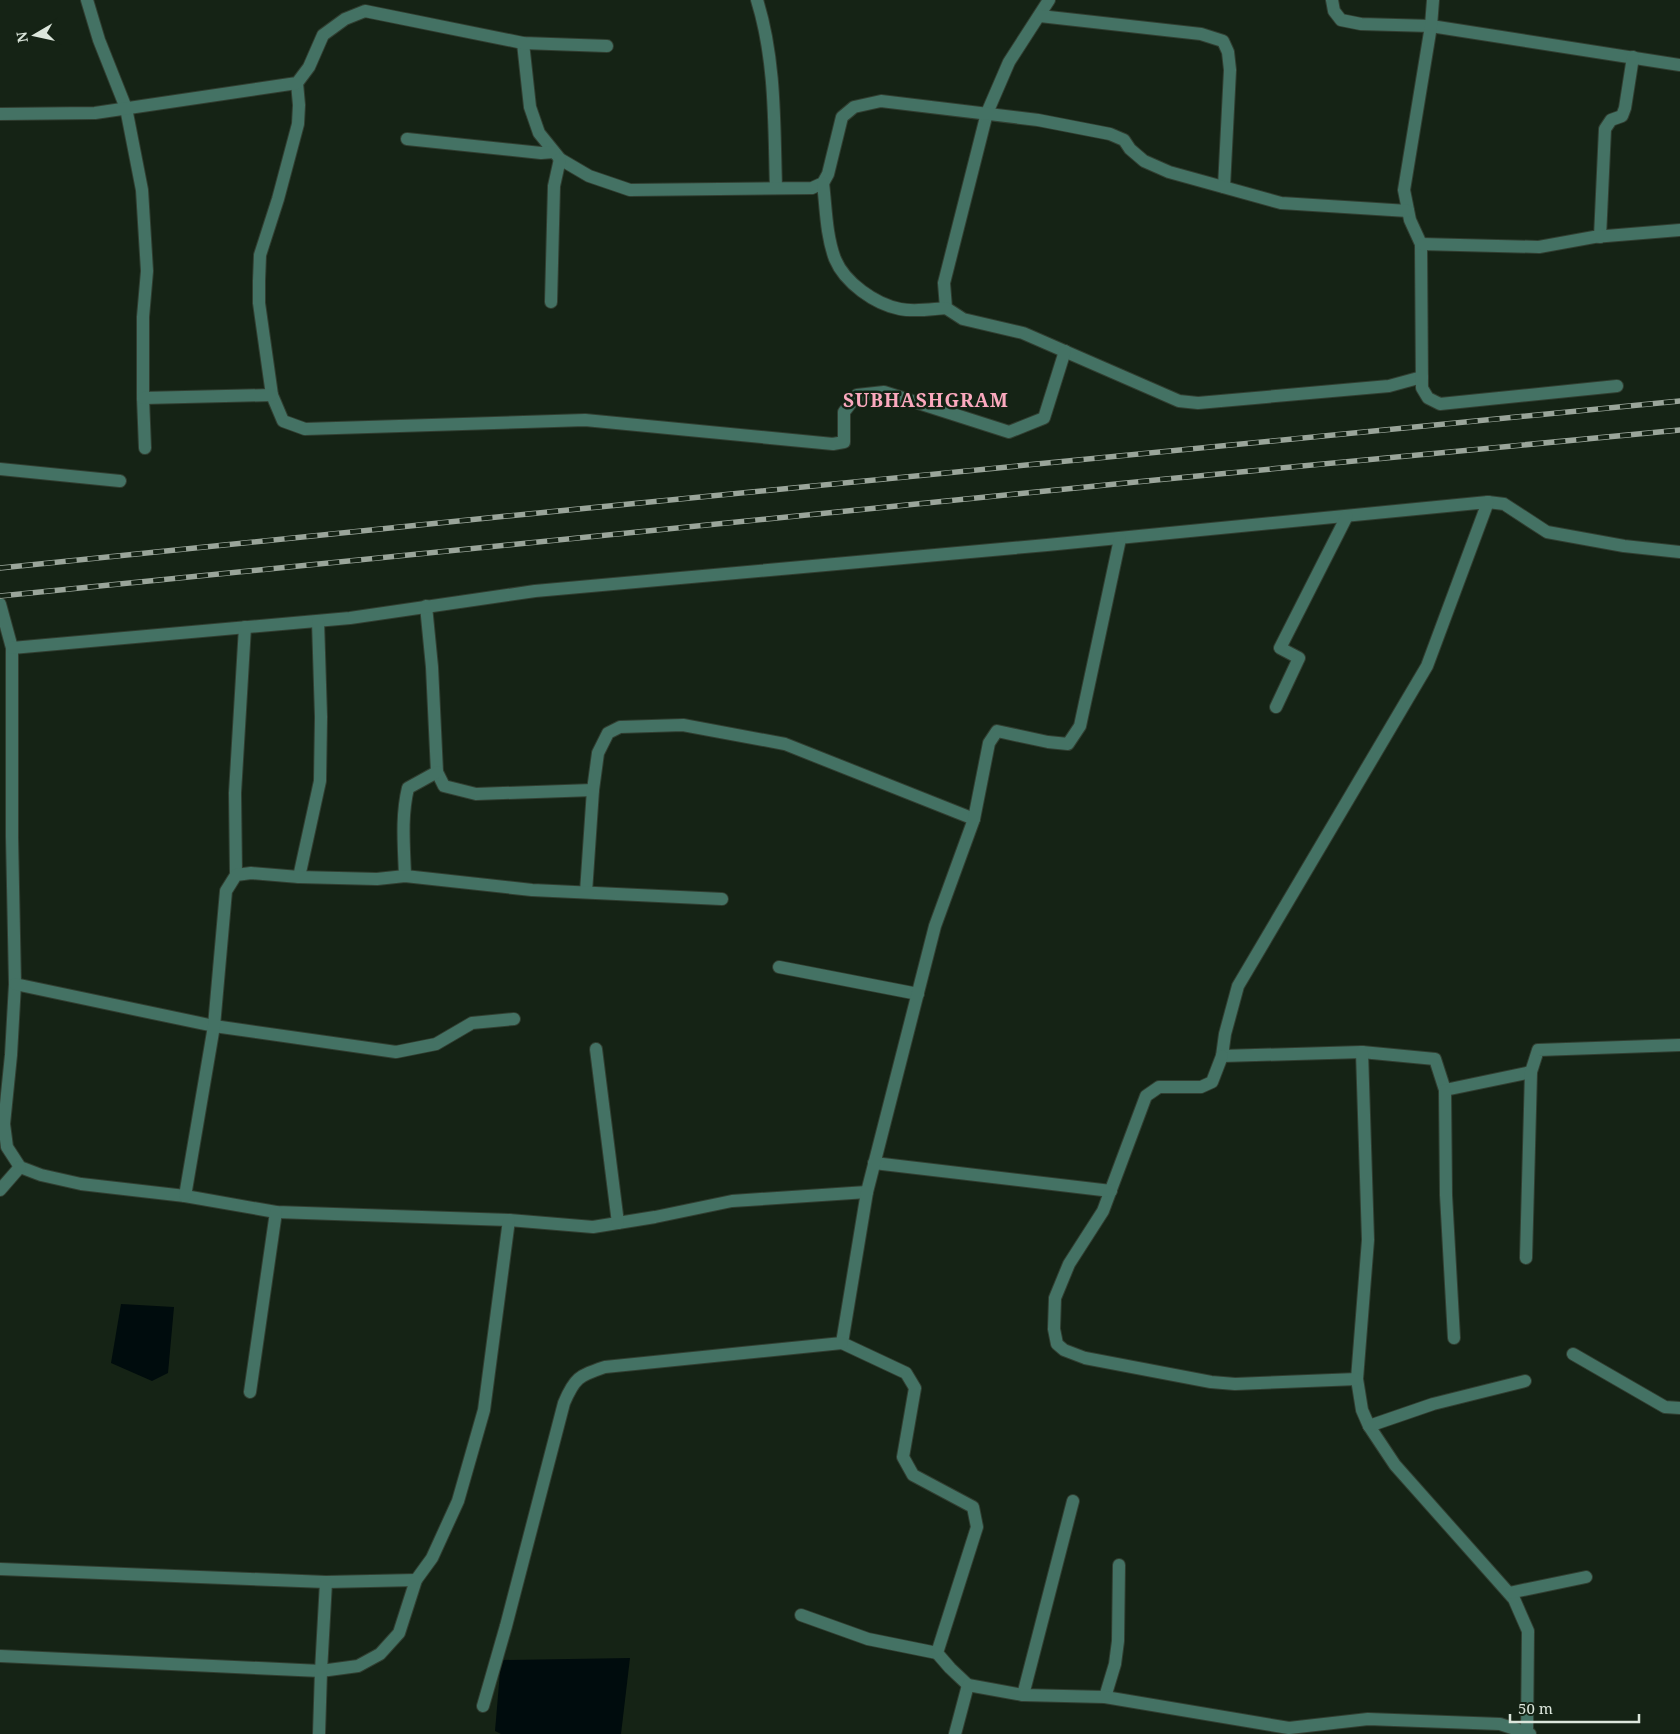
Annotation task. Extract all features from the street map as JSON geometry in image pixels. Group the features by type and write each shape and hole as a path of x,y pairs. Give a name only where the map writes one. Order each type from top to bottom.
{"street":[{"path":"87,0 126,108 142,190 147,262 143,318 145,448"},
{"path":"757,0 762,15 772,81 776,188"},
{"path":"946,308 944,283 987,113 1010,62 1049,0"},
{"path":"1332,0 1334,12 1341,20 1361,24 1431,26 1680,65"},
{"path":"1433,0 1431,26 1404,190 1410,220 1421,244 1422,388 1428,398 1440,404 1617,386"},
{"path":"607,46 523,43 366,6 323,35 309,67 298,83 298,124 278,199 260,255 259,303 272,395 283,421 305,429 585,420 833,444 844,442 844,412 858,395 884,392 1009,432 1044,418 1065,351"},
{"path":"1040,16 1201,34 1223,41 1228,52 1230,70 1224,187"},
{"path":"523,43 530,107 539,133 557,155 589,176 630,190 812,188 823,183"},
{"path":"1600,237 1605,129 1610,120 1622,116 1633,57"},
{"path":"0,114 95,113 298,83"},
{"path":"1408,211 1281,203 1169,172 1144,161 1130,149 1124,140 1110,134 1038,120 881,101 854,107 842,117 828,174 823,183 829,239 836,260 848,278 867,295 899,309 946,308 963,320 1023,333 1178,401 1198,403 1389,386 1422,377"},
{"path":"407,139 557,155"},
{"path":"551,302 554,186 557,155"},
{"path":"1421,244 1540,247 1600,237 1680,230"},
{"path":"143,398 272,395"},
{"path":"0,469 120,481"},
{"path":"1357,1379 1235,1384 1211,1382 1085,1358 1064,1350 1058,1344 1054,1329 1055,1298 1069,1264 1103,1211 1146,1096 1159,1087 1201,1087 1212,1082 1222,1056 1225,1034 1238,986 1427,666 1488,502"},
{"path":"12,648 350,618 535,591 1120,538 1488,502 1504,504 1546,532 1616,544 1680,552"},
{"path":"1276,707 1299,658 1280,648 1347,516"},
{"path":"842,1343 867,1192 874,1163 935,926 974,819 989,743 997,731 1048,742 1068,744 1080,726 1120,538"},
{"path":"0,604 12,648 6,837 15,984 5,1054 4,1124 7,1147 20,1167 41,1175 81,1184 185,1196 276,1212 509,1220 593,1227 732,1201 867,1192"},
{"path":"426,606 432,667 437,772 444,786 476,794 592,790"},
{"path":"299,877 320,780 322,717 318,621"},
{"path":"185,1196 214,1026 226,891 236,875 235,793 245,627"},
{"path":"586,892 592,790 598,753 608,733 620,727 683,725 785,744 974,819"},
{"path":"405,876 403,822 408,788 437,772"},
{"path":"236,875 251,873 299,877 377,879 405,876 532,890 722,899"},
{"path":"779,967 918,994"},
{"path":"15,984 214,1026 396,1052 436,1044 472,1022 514,1019"},
{"path":"1526,1258 1531,1072 1538,1050 1680,1045"},
{"path":"596,1049 618,1223"},
{"path":"1222,1056 1362,1052 1435,1058 1445,1090 1446,1195 1454,1338"},
{"path":"801,1615 868,1639 937,1653 968,1685 1023,1695 1105,1697 1289,1728 1368,1719 1500,1724 1529,1733 1528,1631 1514,1599 1395,1465 1369,1426 1362,1410 1357,1379 1368,1240 1362,1052"},
{"path":"1445,1090 1531,1072"},
{"path":"874,1163 1111,1191"},
{"path":"0,1190 20,1167"},
{"path":"250,1392 276,1212"},
{"path":"0,1656 320,1671 358,1666 380,1654 399,1632 416,1580 432,1558 458,1501 484,1410 509,1220"},
{"path":"483,1706 506,1626 564,1403 572,1385 585,1374 605,1368 842,1343 906,1373 916,1388 903,1457 913,1475 973,1507 976,1527 937,1653"},
{"path":"1573,1354 1665,1407 1680,1408"},
{"path":"1369,1426 1433,1404 1525,1382"},
{"path":"1023,1695 1073,1501"},
{"path":"1105,1697 1115,1664 1118,1641 1119,1565"},
{"path":"0,1569 326,1582 416,1580"},
{"path":"1509,1593 1586,1577"},
{"path":"319,1734 320,1671 326,1582"},
{"path":"955,1734 968,1685"}],"shaded area":[{"path":"121,1304 174,1307 168,1373 152,1381 111,1363"},
{"path":"630,1658 621,1734 501,1734 495,1731 501,1660"}],"railway":[{"path":"0,568 507,516 1680,401"},
{"path":"0,596 1166,479 1680,430"}],"district":[{"name":"SUBHASHGRAM","path":"926,400"}]}
